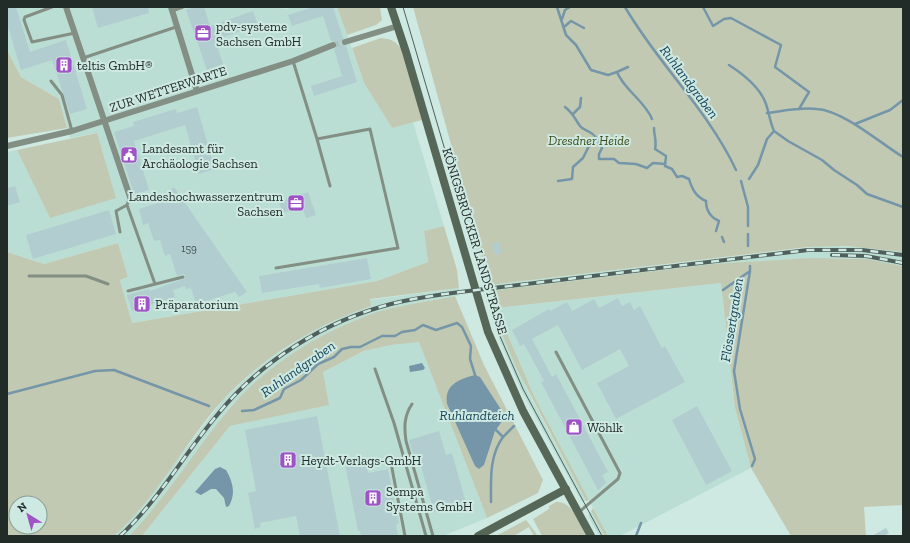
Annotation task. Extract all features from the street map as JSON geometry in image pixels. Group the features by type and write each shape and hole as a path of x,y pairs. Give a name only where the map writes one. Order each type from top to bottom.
{"main road":[{"name":"KÖNIGSBRÜCKER LANDSTRASSE","path":"391,7 398,26 488,332 523,411 591,536"},
{"path":"478,536 566,489"}],"street":[{"path":"66,7 130,197"},
{"path":"172,9 197,91"},
{"path":"345,42 398,26"},
{"name":"ZUR WETTERWARTE","path":"7,146 72,132 293,61 333,45"}],"lane":[{"path":"52,7 25,17 24,20 32,42 75,34"},
{"path":"172,9 183,7"},
{"path":"83,58 177,26"},
{"path":"293,61 330,186"},
{"path":"51,81 62,95 72,132"},
{"path":"276,268 398,248 370,129 317,139"},
{"path":"130,197 127,205 155,284"},
{"path":"120,232 116,211 127,205"},
{"path":"29,276 86,276 108,284"},
{"path":"128,291 183,277"},
{"path":"556,352 620,473 618,480 579,512"},
{"path":"375,369 394,423 426,536"},
{"path":"412,404 407,412 404,426 406,441 433,536"},
{"path":"390,458 405,536"}],"shaded area":[{"path":"7,7 270,7 286,9 294,7 337,7 364,83 392,128 413,122 444,226 424,231 428,262 377,281 132,323 120,280 128,277 118,243 44,264 7,252 7,152 17,150 50,217 97,133 70,138 59,99 21,77 7,50"},
{"path":"464,186 490,285 822,246 863,247 903,252 903,266 851,258 759,261 490,291 494,309 526,388 586,501 582,502 521,390 496,332 453,189"},
{"path":"721,283 735,408 751,468 620,536 608,536 535,398 496,308"},
{"path":"459,288 460,295 397,307 353,321 332,331 290,356 260,379 231,406 164,498 140,525 129,536 114,536 139,510 222,401 248,376 268,360 307,334 351,313 371,306 370,300"},
{"path":"419,341 487,518 443,536 142,536 230,426 328,405 323,372 364,351"},
{"path":"591,511 605,536 599,536 588,516"}],"green space":[{"path":"337,7 380,7 382,20 376,25 347,35"},
{"name":"Dresdner Heide","path":"413,7 903,7 903,252 847,246 808,247 490,285"},
{"path":"381,38 394,41 403,51 422,120 392,128 364,83 352,48"},
{"path":"7,50 21,77 59,99 67,128 7,138"},
{"path":"97,133 116,198 50,218 17,150"},
{"path":"444,226 457,270 459,288 370,299 371,306 324,326 280,351 240,382 223,400 206,420 163,480 140,509 114,536 7,536 7,252 44,264 118,243 128,277 120,280 132,323 377,281 428,262 424,231"},
{"path":"810,258 866,259 903,266 903,505 864,507 866,536 791,536 751,468 735,408 721,283 496,308 535,398 589,500 586,501 517,369 501,331 490,291 713,264"},
{"path":"455,296 484,365 543,480 538,493 487,518 419,342 391,345 364,351 323,372 329,405 230,426 142,536 129,536 156,505 230,408 261,377 299,349 340,327 381,311 409,304","holes":["447,404 501,423 495,431 479,469 475,465"]},
{"path":"556,502 567,505 571,509 578,519 586,536 542,536 533,519 549,509 549,506"},
{"path":"593,508 608,536 605,536 591,511"},
{"path":"526,520 538,536 534,536 529,527 514,536 496,536"}],"water":[{"path":"422,363 425,368 423,370 410,372 409,366"},
{"name":"Ruhlandteich","path":"475,375 480,377 502,411 501,423 495,431 484,465 479,469 475,466 447,404 447,397 450,388 458,381"},
{"path":"220,467 226,470 233,488 231,501 229,506 226,507 224,498 216,489 211,489 201,495 195,492 215,469"}],"building":[{"name":"teltis GmbH®","path":"7,7 16,7 30,52 66,40 87,109 70,114 52,60 21,70 7,24"},
{"path":"92,7 148,7 149,13 98,28"},
{"name":"pdv-systeme Sachsen GmbH","path":"195,7 204,7 210,26 253,11 258,25 215,40 223,64 207,70 186,10"},
{"path":"314,7 333,7 343,38 341,44 346,46 357,82 314,96 311,86 342,76 334,49 337,47 337,44 335,41 331,41 323,16 292,26 288,15"},
{"name":"Landesamt für Archäologie Sachsen","path":"197,107 215,169 199,174 185,125 134,141 149,190 134,194 114,132 134,126 133,122 176,109 177,113"},
{"path":"15,186 20,202 7,206 7,188"},
{"path":"174,187 247,292 239,297 235,292 196,304 191,288 186,289 185,286 173,290 175,297 132,311 127,295 149,289 150,291 186,278 184,274 177,276 170,254 165,256 160,240 154,241 148,223 143,225 139,209 170,199 166,193"},
{"path":"308,192 316,215 306,218 302,207 283,213 279,202"},
{"path":"109,210 116,234 33,259 26,235"},
{"path":"499,242 502,253 495,255 492,244"},
{"path":"367,258 371,279 320,288 319,284 262,293 259,276"},
{"path":"618,298 622,306 630,302 634,310 640,306 662,348 665,346 685,382 616,419 597,383 629,366 620,349 582,370 558,325 532,339 552,377 556,374 608,472 602,475 606,483 598,490 541,382 544,381 524,344 520,346 512,330 549,309 550,311 567,302 572,311 594,299 599,308"},
{"path":"697,406 732,471 706,485 672,420"},
{"name":"Heydt-Verlags-GmbH","path":"317,416 340,536 300,536 296,516 260,523 261,527 255,529 248,493 256,491 245,430"},
{"path":"439,431 446,455 452,453 466,503 434,512 420,463 416,464 409,440"},
{"name":"Sempa Systems GmbH","path":"366,460 368,473 388,469 399,524 396,524 398,536 361,536 360,531 358,531 345,464"},
{"path":"886,528 889,533 884,536 872,536"}],"waterway":[{"path":"557,7 566,35 576,45 591,70 608,75 617,72 624,84 645,107 652,119"},
{"path":"562,19 565,10 570,7"},
{"name":"Ruhlandgraben","path":"625,7 652,48 711,127 725,148 736,170"},
{"path":"703,7 713,26 724,19 731,18 781,45 775,67 809,92 799,109"},
{"path":"564,27 571,21 584,28"},
{"path":"729,65 745,77 760,92 766,104 774,131"},
{"path":"617,72 628,67"},
{"path":"573,114 580,107 581,98"},
{"path":"855,124 890,110 903,100"},
{"path":"565,107 581,127 596,137 602,148 599,154 599,159 614,159 619,163 636,164 647,168 653,163 665,164"},
{"path":"767,113 805,108 828,111 839,115 862,128 903,157"},
{"path":"654,128 656,143 655,149 666,156 665,166 672,169 677,177 682,176 689,179 695,192 706,201 709,213 713,218 719,221 716,231"},
{"path":"749,179 758,165 767,139 774,131 788,141 822,160 867,194 903,207"},
{"path":"558,181 572,179 573,167 583,158 589,146 601,144"},
{"name":"Ruhlandgraben","path":"741,181 748,207 748,226"},
{"name":"Ruhlandgraben","path":"748,234 748,246"},
{"path":"722,237 724,242"},
{"name":"Ruhlandgraben","path":"723,290 750,271 750,266"},
{"name":"Flössertgraben","path":"750,271 734,371 740,409 755,459 752,466"},
{"name":"Ruhlandgraben","path":"242,411 254,410 280,398 284,389 301,380 318,364 334,357 342,349 360,347 382,336 395,336 402,332 415,330 423,325 436,330 457,323 462,327 471,346 470,359 476,378"},
{"name":"Ruhlandgraben","path":"7,394 95,371 114,370 209,406"},
{"name":"Ruhlandgraben","path":"494,428 503,437 514,426"},
{"path":"491,502 493,460 498,444 503,437"},
{"name":"Flössertgraben","path":"636,536 641,523"}],"tunnel":[{"path":"333,45 345,42"}],"tram line":[{"path":"403,7 499,334 523,389 602,536"}],"railway":[{"path":"120,536 147,507 218,414 254,377 274,360 319,332 366,311 417,298 443,294 808,250 862,250 903,255"},
{"path":"832,255 866,256 903,263"}],"place":[{"name":"pdv-systeme Sachsen GmbH","path":"203,33"},
{"name":"teltis GmbH®","path":"64,65"},
{"name":"Landesamt für Archäologie Sachsen","path":"129,155"},
{"name":"Landeshochwasserzentrum Sachsen","path":"296,203"},
{"name":"Präparatorium","path":"142,304"},
{"name":"Wöhlk","path":"574,427"},
{"name":"Heydt-Verlags-GmbH","path":"288,460"},
{"name":"Sempa Systems GmbH","path":"373,498"}]}
